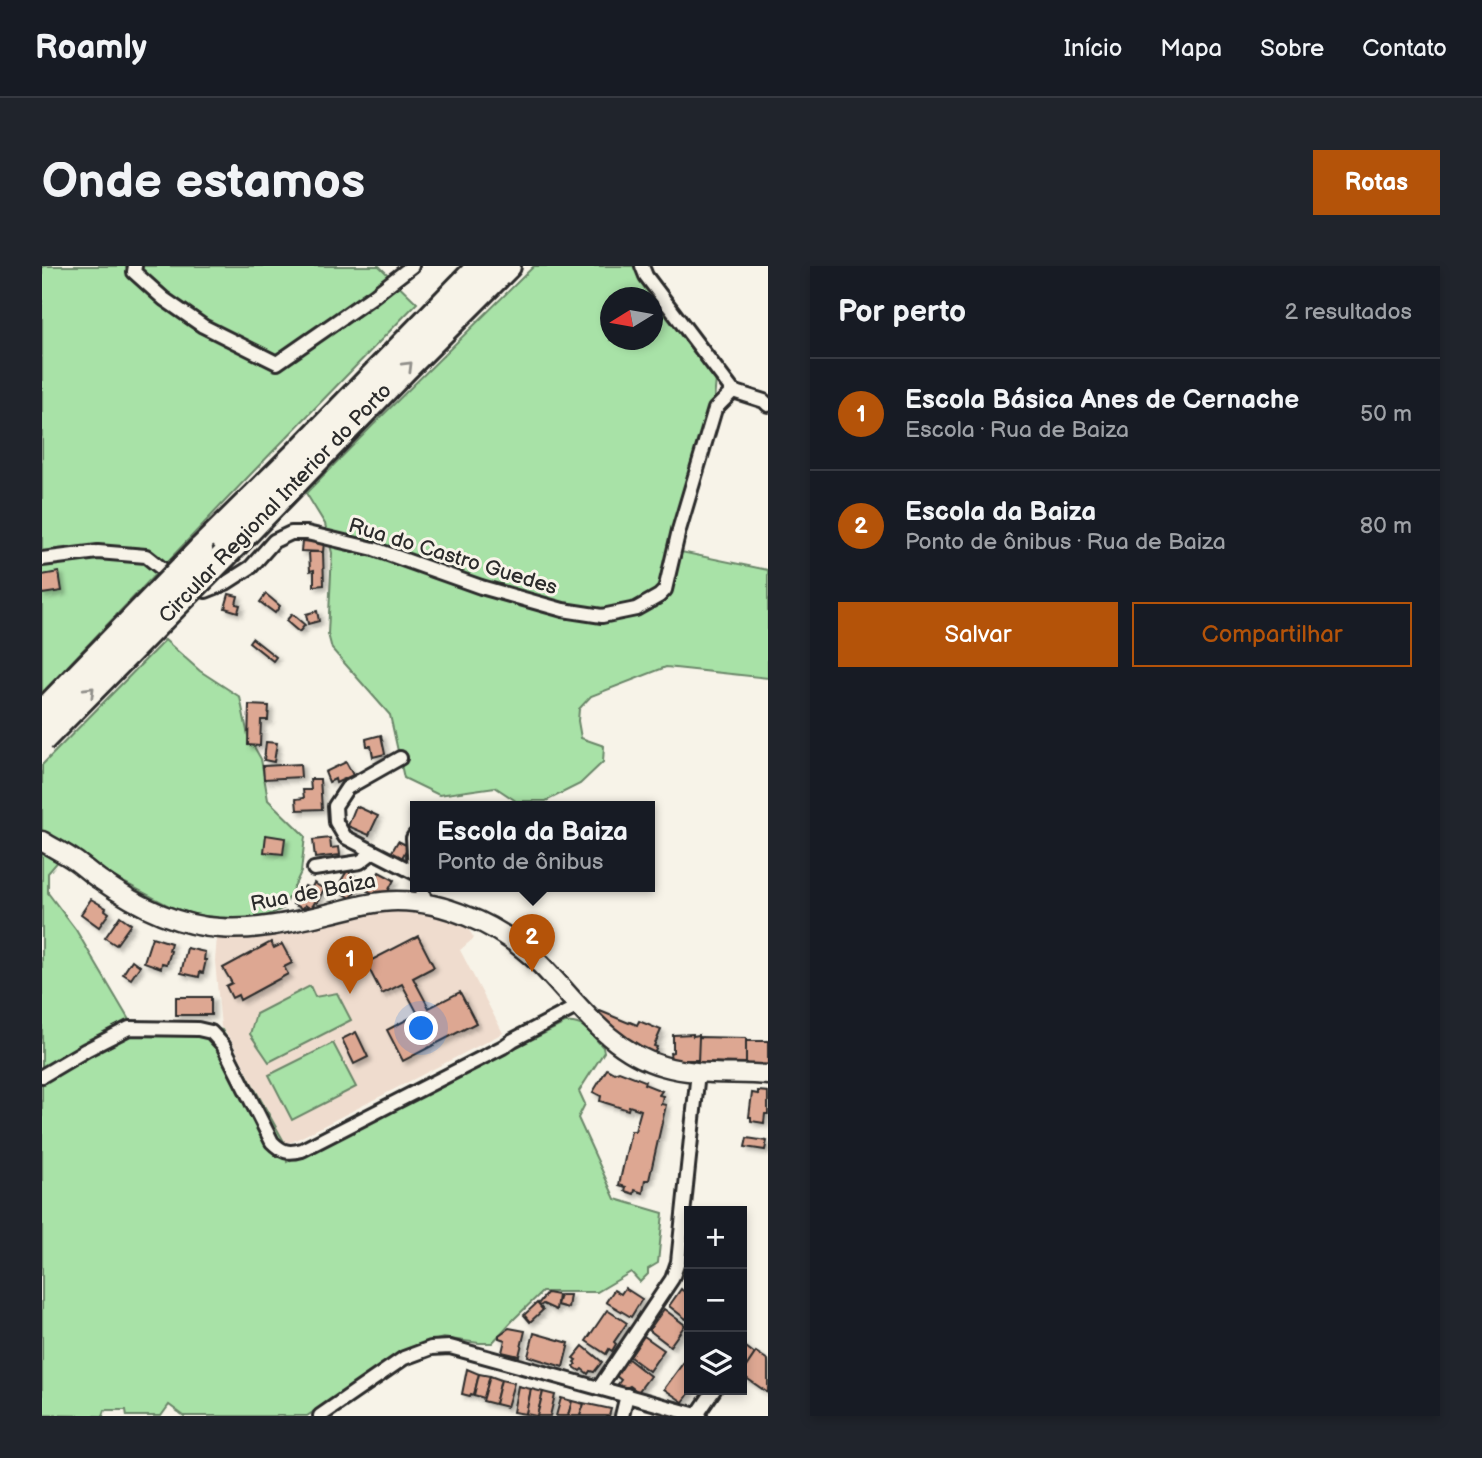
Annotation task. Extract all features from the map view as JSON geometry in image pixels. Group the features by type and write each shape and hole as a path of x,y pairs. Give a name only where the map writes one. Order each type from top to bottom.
{"highway":[{"name":"Circular Regional Interior do Porto","path":"42,713 480,266"},
{"name":"Circular Regional Interior do Porto","path":"42,740 508,266"}],"street":[{"path":"135,266 134,272 164,299 203,326 277,363 373,297 412,266"},
{"path":"642,266 646,276 733,391 767,400"},
{"name":"Rua do Castro Guedes","path":"42,559 98,552 146,556 182,585 206,591 251,568 274,541 291,533 307,533 374,549 481,587 563,610 602,616 636,609 665,590 679,530 715,409 733,391"},
{"path":"400,758 347,788 335,806 336,822 345,837 410,870"},
{"name":"Rua de Baiza","path":"42,841 75,860 118,892 157,912 209,927 251,928 424,894 510,938 538,963 605,1034 627,1051 662,1066 698,1072 768,1075"},
{"path":"314,869 360,862 373,852"},
{"path":"42,1076 129,1028 198,1029 211,1032 223,1045 272,1142 280,1150 290,1153 302,1150 361,1120 578,1006"},
{"path":"599,1388 672,1279 678,1262 698,1072"},
{"path":"320,1416 404,1358 431,1348 450,1347 699,1415 711,1395"},
{"path":"622,1416 627,1395"}],"shaded area":[{"path":"400,911 433,915 465,924 474,938 460,950 503,1033 292,1142 285,1142 231,1040 221,1027 215,961 217,937 259,937 365,914"}],"green space":[{"path":"42,266 379,266 417,303 42,693"},
{"path":"534,266 635,266 646,287 600,287 600,350 663,350 663,310 716,379 714,401 673,537 676,551 768,570 768,678 666,667 591,696 579,709 581,738 604,746 603,762 580,784 546,801 516,801 495,787 439,795 404,778 390,715 332,649 328,634 332,553 325,524 306,493"},
{"path":"165,640 200,671 240,697 248,736 261,759 268,800 305,836 301,872 284,908 260,919 214,921 171,907 66,852 48,873 48,893 76,930 132,1025 222,1030 287,1147 287,1162 565,1023 582,1026 603,1047 604,1052 579,1091 585,1104 578,1118 615,1199 663,1213 658,1263 648,1269 648,1274 640,1282 631,1272 597,1292 542,1292 492,1343 443,1338 416,1346 307,1416 184,1416 169,1405 161,1416 127,1416 126,1410 105,1410 103,1416 42,1415 42,765"},
{"path":"310,986 315,997 337,993 351,1020 269,1062 250,1034 256,1014"},
{"path":"333,1043 356,1087 292,1120 269,1075"}],"building":[{"path":"302,541 324,542 323,552 301,551"},
{"path":"309,552 323,552 324,585 314,586 314,570 310,571"},
{"path":"59,572 62,591 42,594 42,575"},
{"path":"229,594 238,596 238,612 225,608"},
{"path":"266,594 280,606 275,613 260,602"},
{"path":"317,611 319,621 308,624 306,614"},
{"path":"292,614 305,625 299,632 286,621"},
{"path":"252,638 276,657 273,661 249,642"},
{"path":"249,705 269,706 268,720 261,720 260,746 248,745"},
{"path":"381,735 385,754 373,757 371,746 367,746 366,739"},
{"path":"266,742 277,743 274,762 264,760"},
{"path":"346,762 353,775 336,783 335,779 329,782 325,772"},
{"path":"300,764 301,777 264,779 263,766"},
{"path":"310,779 320,779 322,809 297,810 296,799 304,798 303,790 311,790"},
{"path":"356,806 378,816 369,835 348,826"},
{"path":"266,835 285,838 283,854 264,852"},
{"path":"330,838 331,848 339,847 340,855 315,858 313,840"},
{"path":"398,841 408,846 401,860 390,855"},
{"path":"347,871 362,881 351,898 336,889"},
{"path":"379,872 394,880 386,895 379,892 377,895 366,890"},
{"path":"314,883 324,889 311,909 305,905 303,909 293,904 305,886 311,889"},
{"path":"91,899 106,908 109,913 99,927 81,914"},
{"path":"120,916 131,924 116,945 105,938"},
{"path":"418,936 434,967 413,978 429,1008 460,992 476,1023 403,1061 387,1030 418,1014 402,984 382,994 366,963"},
{"path":"152,937 171,943 167,964 162,963 161,968 144,962"},
{"path":"271,942 274,948 282,944 292,963 284,967 288,974 240,1000 238,995 232,998 226,986 232,983 223,968"},
{"path":"187,948 205,952 203,973 200,972 199,977 181,973"},
{"path":"132,960 140,966 131,979 123,974"},
{"path":"176,997 211,997 211,1015 176,1015"},
{"path":"600,1011 629,1023 637,1025 639,1021 661,1030 653,1056 606,1027 603,1018 598,1016"},
{"path":"356,1032 368,1057 354,1064 342,1039"},
{"path":"673,1035 699,1035 699,1060 671,1060"},
{"path":"699,1037 746,1038 746,1063 698,1062"},
{"path":"746,1041 768,1041 768,1066 746,1065"},
{"path":"607,1069 645,1081 644,1084 662,1091 659,1095 663,1096 661,1104 666,1105 649,1180 645,1180 643,1193 625,1191 626,1187 619,1185 631,1131 635,1131 641,1110 629,1106 628,1110 600,1101 601,1096 593,1092"},
{"path":"758,1091 768,1092 768,1114 765,1114 764,1123 751,1121 749,1117 752,1093 758,1094"},
{"path":"747,1138 767,1141 765,1150 745,1147"},
{"path":"625,1288 642,1299 631,1317 606,1302 614,1290 621,1294"},
{"path":"681,1289 684,1292 684,1317 669,1306"},
{"path":"547,1293 558,1295 556,1310 538,1304"},
{"path":"560,1295 570,1295 568,1308 557,1305"},
{"path":"537,1303 543,1310 530,1322 524,1315"},
{"path":"664,1309 684,1324 670,1346 649,1330"},
{"path":"607,1310 627,1323 614,1342 616,1344 612,1351 609,1349 606,1354 586,1341"},
{"path":"509,1328 525,1331 519,1356 502,1352 505,1340 499,1338 499,1335"},
{"path":"534,1333 569,1343 563,1367 528,1356"},
{"path":"644,1336 664,1350 649,1371 630,1357"},
{"path":"583,1346 602,1362 594,1372 590,1371 588,1374 574,1367 576,1360 573,1358"},
{"path":"747,1348 755,1354 747,1366"},
{"path":"756,1352 768,1360 768,1393 747,1378 747,1366"},
{"path":"627,1358 650,1376 638,1392 630,1386 624,1389 618,1384 621,1380 615,1375"},
{"path":"684,1362 684,1395 688,1395 683,1402 664,1389"},
{"path":"467,1369 479,1374 474,1395 470,1396 462,1394"},
{"path":"479,1374 490,1376 484,1398 474,1395"},
{"path":"490,1376 501,1380 495,1404 483,1401"},
{"path":"501,1380 514,1383 507,1407 495,1404"},
{"path":"518,1386 531,1389 526,1414 513,1412"},
{"path":"531,1389 543,1392 537,1416 526,1414"},
{"path":"543,1392 555,1395 550,1416 537,1416"},
{"path":"561,1398 572,1401 568,1416 556,1416"},
{"path":"572,1401 584,1404 580,1416 568,1416"},
{"path":"583,1403 611,1409 609,1416 580,1416"}],"place":[{"name":"Escola da Baiza","path":"532,972"},
{"name":"Escola Básica Anes de Cernache","path":"350,994"}]}
